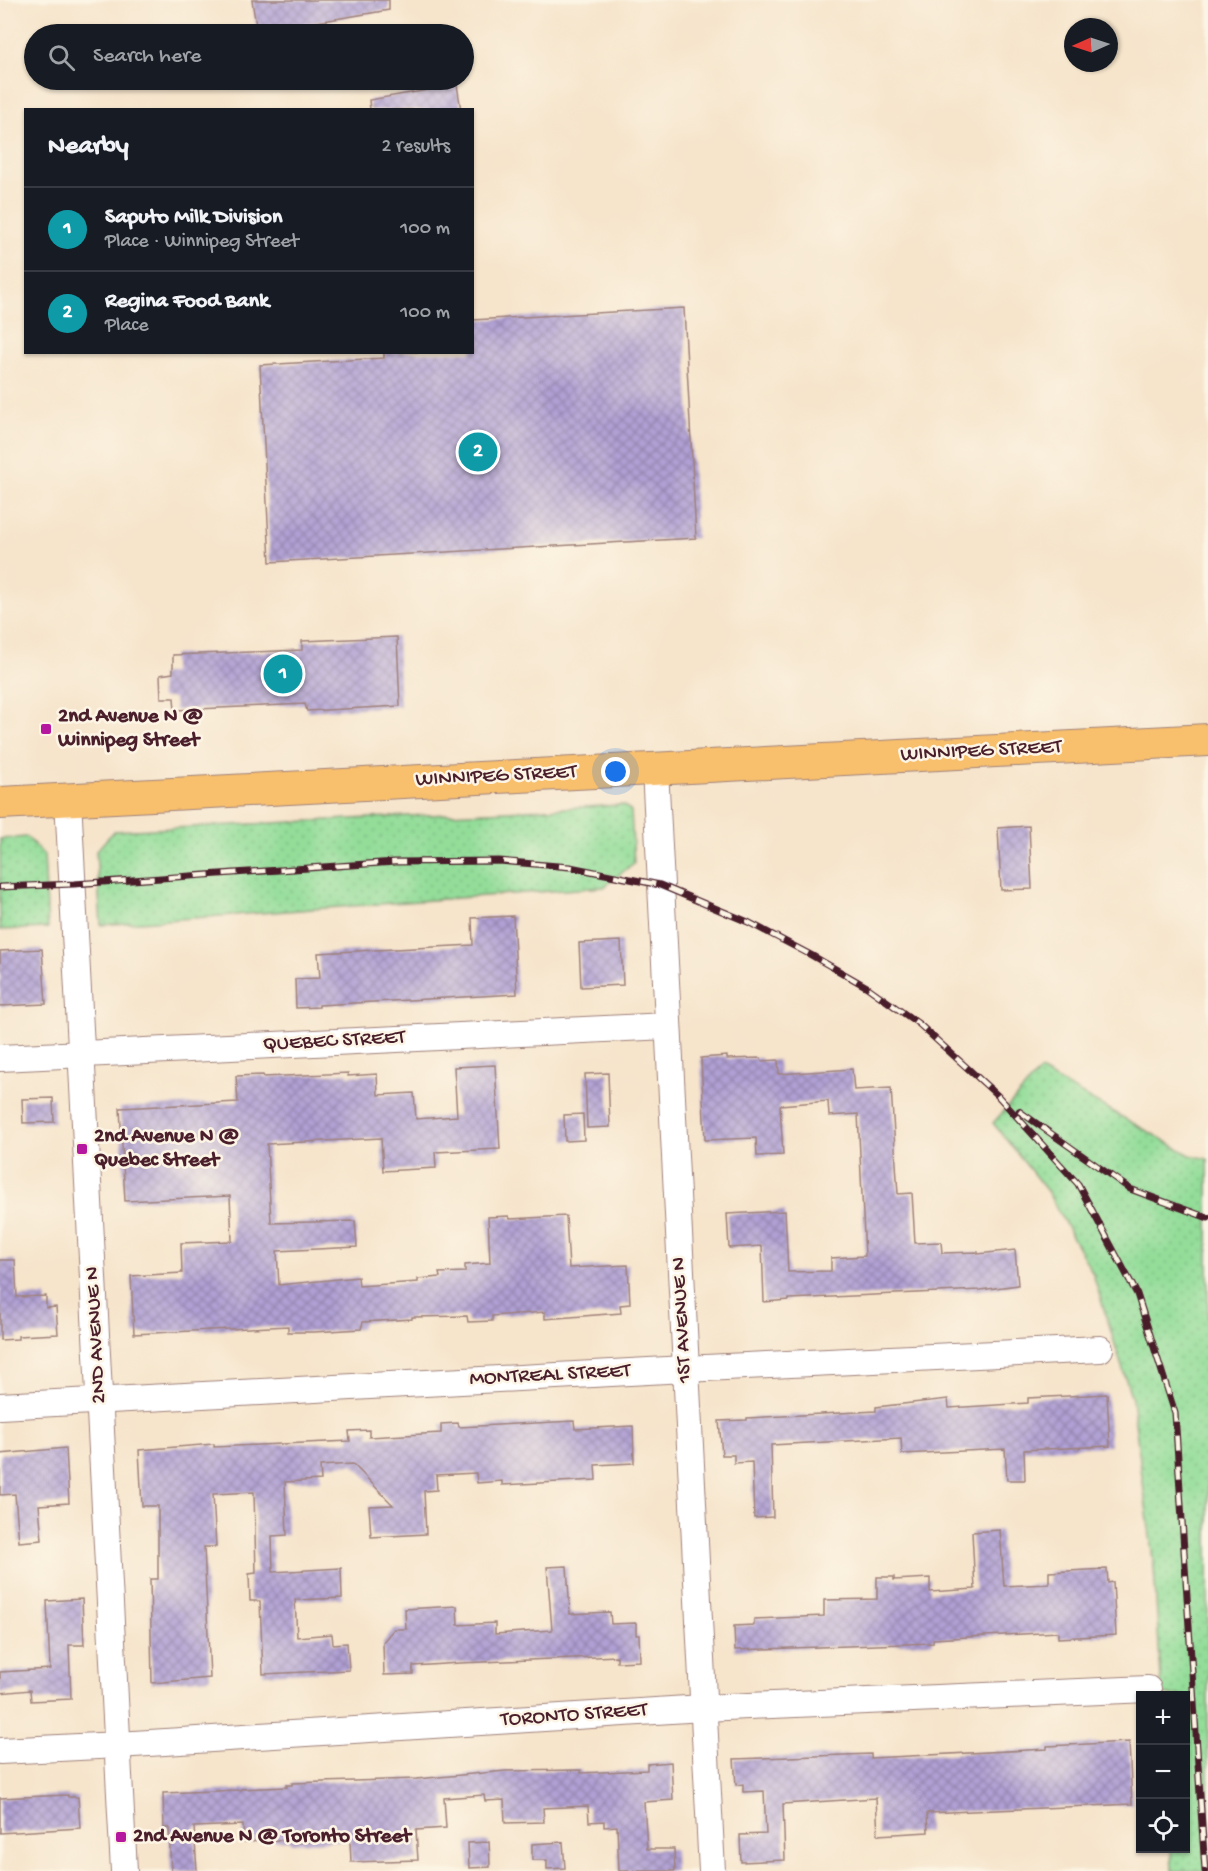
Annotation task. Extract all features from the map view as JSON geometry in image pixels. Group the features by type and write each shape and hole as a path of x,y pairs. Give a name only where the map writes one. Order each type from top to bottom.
{"main road":[{"name":"WINNIPEG STREET","path":"0,803 1208,740"}],"street":[{"name":"1ST AVENUE N","path":"655,770 711,1871"},
{"name":"2ND AVENUE N","path":"68,799 124,1871"},
{"name":"QUEBEC STREET","path":"0,1058 667,1026"},
{"name":"MONTREAL STREET","path":"0,1406 1100,1349"},
{"name":"TORONTO STREET","path":"0,1750 118,1745 703,1708 1148,1689"}],"green space":[{"path":"623,805 631,811 634,863 604,887 101,925 96,851 114,831"},
{"path":"27,837 44,855 48,928 0,930 0,839"},
{"path":"1040,1071 1190,1155 1208,1159 1208,1871 1172,1871 1171,1853 1190,1853 1190,1691 1162,1691 1154,1567 1132,1399 1093,1274 1047,1191 993,1123"}],"building":[{"path":"252,0 389,0 389,10 305,24 256,24"},
{"path":"428,90 458,90 461,108 370,108 369,100"},
{"path":"684,308 696,538 270,562 260,365 384,358 384,354 474,354 474,320"},
{"path":"397,637 400,706 307,711 305,704 175,710 174,698 161,698 160,675 173,673 173,655 302,650 302,641"},
{"path":"1029,826 1032,889 1001,890 998,828"},
{"path":"513,916 517,994 296,1008 295,979 320,978 318,953 473,945 472,918"},
{"path":"621,941 623,985 581,987 579,943"},
{"path":"42,949 46,1004 0,1006 0,951"},
{"path":"727,1056 727,1059 778,1060 779,1074 852,1069 854,1090 891,1088 898,1194 912,1193 915,1243 941,1242 942,1253 978,1252 978,1254 1015,1250 1018,1285 980,1290 764,1302 762,1246 729,1248 727,1214 785,1211 788,1272 831,1271 831,1258 865,1256 858,1114 829,1116 828,1101 780,1105 783,1155 757,1156 756,1138 705,1140 701,1058"},
{"path":"495,1065 500,1149 435,1152 436,1168 383,1171 381,1138 267,1144 271,1223 355,1221 357,1247 277,1251 279,1285 358,1277 359,1286 418,1282 418,1279 440,1277 439,1273 465,1272 465,1265 490,1263 488,1217 509,1216 510,1219 566,1216 569,1268 628,1265 630,1304 620,1305 621,1313 545,1319 545,1312 492,1316 492,1321 468,1322 467,1316 412,1317 412,1319 363,1322 361,1329 314,1332 288,1332 288,1326 134,1334 131,1276 182,1273 181,1243 232,1241 230,1196 125,1201 120,1108 238,1102 236,1076 348,1073 348,1076 377,1074 378,1095 414,1093 416,1119 457,1116 454,1067"},
{"path":"608,1073 610,1127 587,1128 585,1074"},
{"path":"53,1098 54,1122 23,1123 22,1099"},
{"path":"583,1114 584,1140 565,1141 564,1115"},
{"path":"0,1260 15,1260 17,1297 46,1296 46,1308 56,1307 58,1334 18,1336 18,1339 0,1340"},
{"path":"1107,1394 1110,1446 1024,1450 1025,1480 1007,1480 1005,1449 902,1454 901,1438 771,1445 773,1517 754,1518 752,1462 734,1463 734,1455 722,1455 719,1421 876,1411 876,1407 948,1399 949,1408 1028,1403 1028,1398"},
{"path":"574,1421 575,1429 633,1426 634,1463 595,1465 596,1480 502,1485 502,1481 477,1483 476,1473 436,1475 437,1490 424,1491 426,1534 371,1537 369,1506 393,1505 353,1464 320,1466 321,1480 285,1482 287,1535 272,1536 273,1572 341,1568 342,1598 295,1600 297,1637 332,1634 333,1644 347,1643 349,1670 263,1674 260,1601 250,1601 249,1574 256,1573 254,1492 213,1494 216,1547 204,1547 210,1678 152,1683 150,1579 158,1579 158,1506 142,1506 139,1450 214,1444 214,1447 350,1441 349,1431 369,1430 369,1437 441,1433 441,1424 458,1423 459,1427"},
{"path":"66,1448 69,1503 39,1505 42,1540 19,1542 15,1494 0,1495 0,1454"},
{"path":"1000,1530 1004,1586 1049,1584 1049,1572 1107,1569 1108,1583 1113,1582 1116,1635 1058,1638 1058,1632 933,1639 933,1643 735,1650 734,1626 754,1625 754,1619 824,1616 824,1600 877,1599 877,1577 894,1577 894,1580 930,1578 930,1592 975,1589 972,1532"},
{"path":"567,1566 570,1614 610,1612 611,1624 636,1623 640,1661 617,1662 617,1656 460,1663 413,1666 413,1674 384,1675 383,1642 394,1629 406,1629 405,1609 457,1606 458,1625 495,1623 495,1634 552,1630 547,1567"},
{"path":"82,1599 84,1645 69,1645 71,1699 31,1701 30,1690 0,1693 0,1672 50,1669 47,1601"},
{"path":"1129,1742 1132,1804 927,1813 928,1832 878,1835 876,1798 783,1804 785,1860 741,1862 740,1835 766,1834 764,1791 743,1792 743,1784 736,1785 734,1759 871,1754 871,1758 1047,1749 1047,1746"},
{"path":"671,1762 673,1800 644,1802 647,1849 674,1849 675,1871 619,1871 617,1826 604,1827 604,1821 589,1822 588,1806 543,1808 544,1822 505,1823 504,1800 485,1801 484,1795 444,1798 446,1828 416,1830 418,1860 351,1862 350,1840 290,1843 290,1840 244,1842 243,1825 194,1827 197,1871 171,1871 169,1828 164,1828 163,1793 287,1787 286,1785 292,1785 292,1783 416,1779 506,1771 581,1770 581,1773 647,1770 647,1764"},
{"path":"68,1795 68,1797 78,1797 80,1828 0,1833 0,1798"},
{"path":"489,1842 490,1867 469,1868 468,1843"},
{"path":"563,1842 565,1868 547,1869 547,1860 532,1860 532,1844"}],"railway":[{"path":"0,887 395,862 499,861 570,867 660,885 748,922 867,987 919,1024 997,1095 1078,1184 1137,1294 1175,1413 1205,1871"},
{"path":"1019,1111 1130,1189 1208,1218"}],"place":[{"name":"Regina Food Bank","path":"478,452"},
{"name":"Saputo Milk Division","path":"283,674"},
{"name":"2nd Avenue N @ Winnipeg Street","path":"46,729"},
{"name":"2nd Avenue N @ Quebec Street","path":"82,1149"},
{"name":"2nd Avenue N @ Toronto Street","path":"121,1837"}]}
